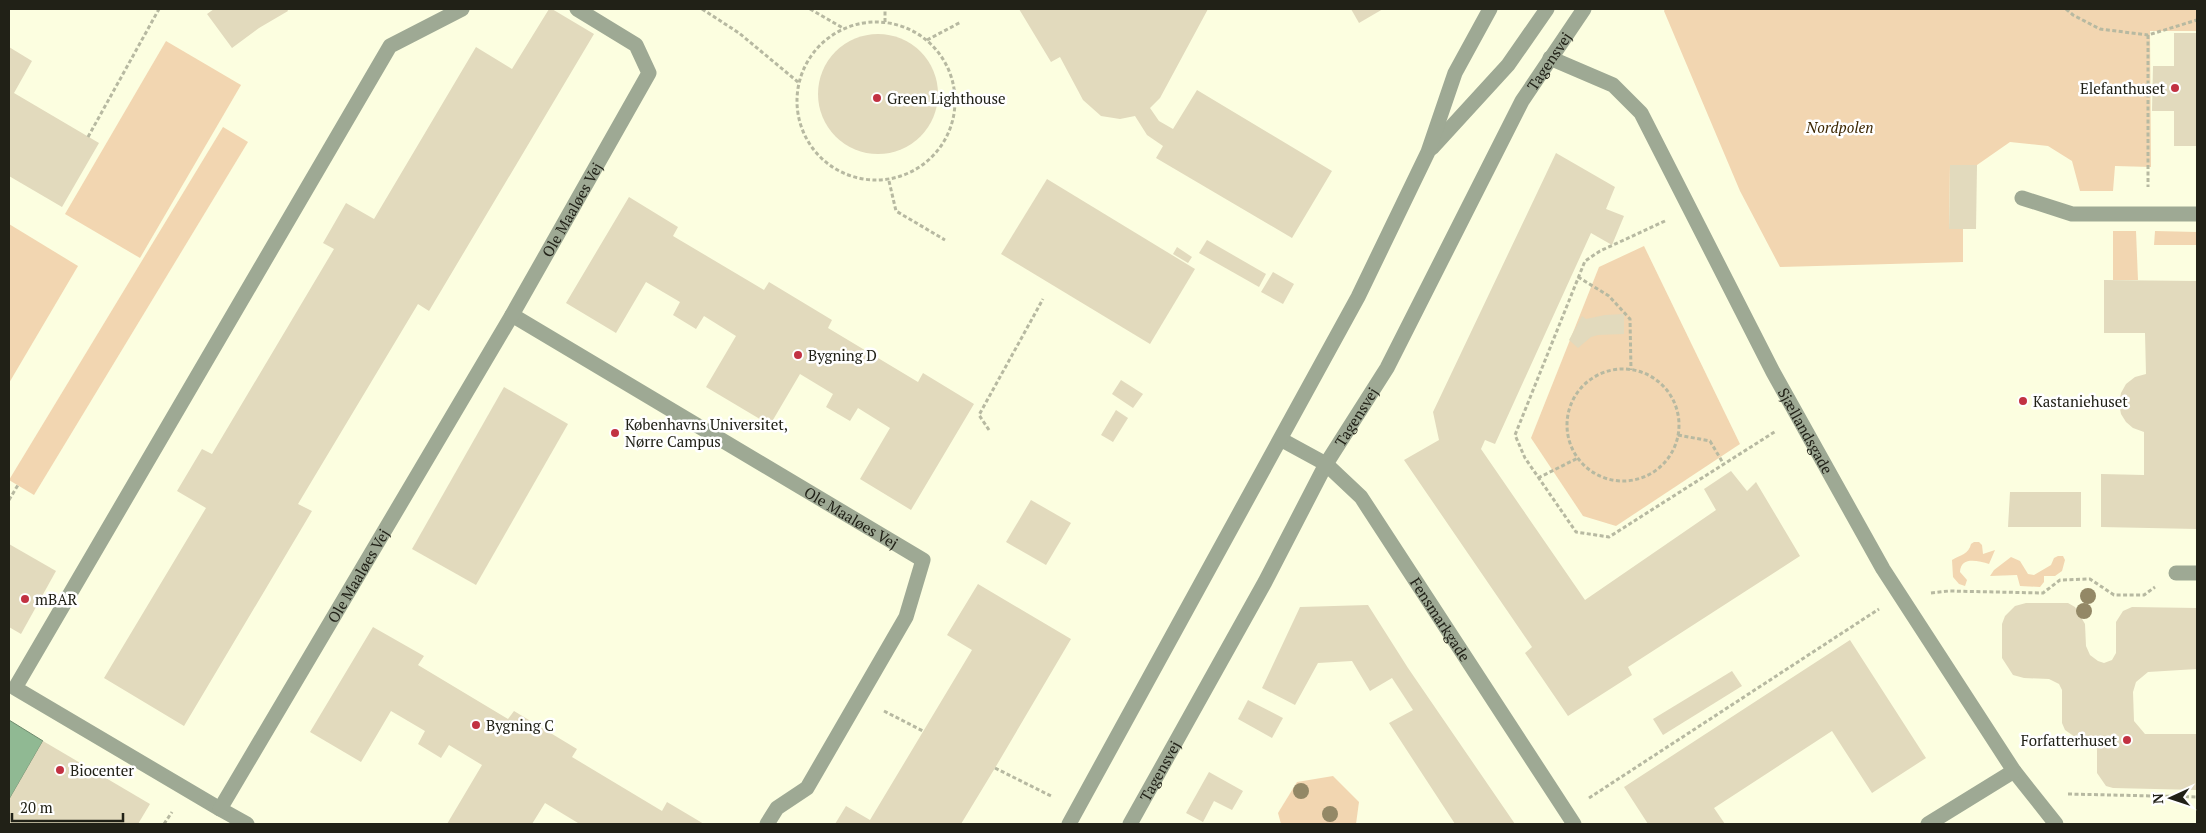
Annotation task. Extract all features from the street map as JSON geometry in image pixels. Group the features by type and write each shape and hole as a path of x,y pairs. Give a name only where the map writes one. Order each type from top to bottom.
{"street":[{"path":"246,824 15,688 390,46 462,9"},
{"name":"Ole Maaløes Vej","path":"220,809 512,315 648,74 636,45 577,9"},
{"name":"Tagensvej","path":"1069,824 1282,440 1358,297 1428,152 1455,74 1490,9"},
{"name":"Tagensvej","path":"1428,152 1508,65 1547,9"},
{"name":"Tagensvej","path":"1130,824 1265,582 1326,464 1388,368 1522,100 1584,9"},
{"name":"Sjællandsgade","path":"1550,58 1613,85 1642,113 1798,417 1900,596 2014,771 2056,824"},
{"path":"2022,198 2072,214 2197,214"},
{"name":"Ole Maaløes Vej","path":"512,315 923,560 906,617 808,788 777,808 767,824"},
{"name":"Fensmarkgade","path":"1282,440 1326,464 1361,497 1570,819"},
{"path":"2176,573 2197,573"},
{"path":"1928,824 2014,771"}],"path":[{"path":"88,137 159,9"},
{"path":"702,9 739,33 798,82"},
{"path":"810,9 843,28"},
{"path":"884,9 884,22"},
{"path":"2066,9 2073,15 2100,29 2148,35 2197,20"},
{"path":"863,22 884,22 907,28 927,40 944,60 954,84 955,110 948,135 934,156 914,172 889,180 867,181 845,175 826,164 811,148 800,128 796,106 798,82 807,60 823,42 843,28 863,22"},
{"path":"927,40 960,22"},
{"path":"2148,35 2148,214"},
{"path":"889,180 896,212 944,240"},
{"path":"1690,209 1600,251 1585,260 1515,435 1525,458 1576,532 1609,537 1798,417"},
{"path":"1578,277 1609,296 1630,319 1631,370"},
{"path":"989,430 979,415 1043,299"},
{"path":"1613,370 1631,370 1648,375 1663,386 1673,400 1679,417 1678,435 1672,453 1661,467 1645,477 1626,482 1608,479 1591,471 1578,458 1570,442 1567,423 1571,405 1580,389 1595,377 1613,370"},
{"path":"1678,435 1710,441 1723,463"},
{"path":"1538,478 1578,458"},
{"path":"9,500 18,485"},
{"path":"1570,819 1835,636 1900,596 1950,591 2043,593 2060,580 2090,579 2114,595 2144,595 2176,573"},
{"path":"859,698 923,731"},
{"path":"995,768 1077,810"},
{"path":"2031,792 2197,797"},
{"path":"164,824 169,818"}],"green space":[{"name":"Nordpolen","path":"1665,9 2197,9 2197,31 2150,31 2151,167 2115,166 2113,191 2080,191 2072,161 2048,146 2010,142 1977,165 1950,165 1949,229 1963,229 1963,262 1780,267 1740,191 1664,11"},
{"path":"166,41 241,85 140,258 65,214"},
{"path":"223,127 248,142 34,495 9,480"},
{"path":"9,224 78,266 9,383"},
{"path":"2113,231 2136,231 2138,280 2113,280"},
{"path":"2155,231 2197,232 2197,245 2154,245"},
{"path":"1644,246 1740,444 1616,526 1583,516 1531,438 1599,267"},
{"path":"1974,542 1979,542 1982,545 1983,554 1995,550 1989,564 1971,561 1963,564 1960,572 1967,580 1965,586 1959,584 1953,577 1952,560 1966,552"},
{"path":"2063,556 2065,560 2062,571 2055,576 2044,576 2044,582 2040,587 2020,586 2017,575 1990,576 1994,570 2011,557 2020,561 2028,574 2034,575 2051,565 2054,558"},
{"path":"1333,776 1359,802 1356,824 1281,824 1278,813 1297,782"}],"shaded area":[{"path":"9,720 43,741 9,800"}],"building":[{"path":"214,9 287,9 288,11 259,28 232,48 207,14"},
{"path":"549,9 594,34 429,311 418,304 298,504 312,511 184,726 104,678 206,508 177,491 202,449 212,454 334,249 323,243 346,203 374,219 476,47 512,69"},
{"path":"1019,9 1208,9 1160,98 1150,108 1159,121 1173,129 1197,90 1332,171 1292,238 1156,158 1163,146 1147,135 1135,116 1120,119 1101,116 1083,100 1060,57 1051,62"},
{"path":"1351,9 1383,9 1359,23"},
{"name":"Elefanthuset","path":"2174,33 2197,33 2197,146 2174,146 2174,111 2152,111 2153,66 2174,66"},
{"name":"Green Lighthouse","path":"878,34 901,38 921,51 934,71 938,94 934,117 921,137 901,150 878,154 855,150 835,137 822,117 818,94 822,71 835,51 855,38"},
{"path":"9,47 32,61 14,93 99,143 62,207 9,176"},
{"path":"1556,153 1615,187 1606,209 1624,216 1612,245 1591,233 1495,444 1485,440 1481,449 1585,600 1716,510 1704,489 1731,471 1747,491 1756,482 1800,556 1628,667 1632,675 1568,716 1525,653 1532,647 1404,460 1439,440 1433,412"},
{"path":"1950,165 1977,165 1976,229 1949,229"},
{"path":"1047,179 1195,269 1150,344 1001,254"},
{"name":"Bygning D","path":"629,197 678,227 673,236 764,290 769,282 832,320 828,328 918,382 923,373 974,404 911,510 860,479 890,428 858,408 850,421 826,407 833,394 800,374 770,425 706,387 736,336 704,316 696,329 673,315 680,302 646,282 616,333 566,303"},
{"path":"1207,240 1266,274 1259,287 1199,253"},
{"path":"1177,247 1192,257 1188,263 1173,254"},
{"path":"1273,272 1294,284 1283,304 1261,292"},
{"path":"2104,280 2197,281 2197,529 2101,527 2101,474 2144,475 2144,432 2133,428 2126,422 2121,414 2119,404 2121,393 2126,384 2135,377 2146,374 2145,333 2104,333"},
{"path":"1624,314 1624,334 1591,337 1578,348 1569,340 1582,316 1586,319"},
{"path":"1121,380 1143,394 1133,408 1112,394"},
{"path":"504,387 568,424 476,585 412,549"},
{"path":"1116,410 1128,418 1113,442 1101,435"},
{"path":"2010,492 2081,492 2081,527 2008,527"},
{"path":"1031,500 1071,523 1046,565 1006,542"},
{"name":"mBAR","path":"9,544 56,571 21,634 9,627"},
{"path":"978,584 1071,639 995,768 961,824 835,824 846,806 870,820 972,650 947,635"},
{"name":"Forfatterhuset","path":"2026,603 2068,603 2075,607 2085,624 2086,646 2090,655 2104,663 2112,660 2116,653 2116,622 2123,611 2132,607 2197,608 2197,669 2148,672 2136,682 2133,692 2134,721 2145,734 2197,734 2197,790 2113,788 2106,786 2097,773 2097,743 2094,739 2075,737 2065,730 2062,723 2062,690 2059,684 2049,679 2024,678 2013,675 2002,658 2002,624 2005,616 2015,606"},
{"path":"1368,605 1408,668 1515,824 1455,824 1389,723 1413,710 1392,678 1370,691 1352,661 1318,663 1295,705 1262,688 1300,607"},
{"name":"Bygning C","path":"373,627 424,656 418,665 508,719 514,711 577,749 572,757 662,811 667,802 704,824 577,824 545,803 532,824 447,824 482,765 449,745 441,758 418,744 425,731 391,711 361,762 310,732"},
{"path":"1850,640 1926,758 1872,793 1832,731 1714,808 1725,824 1648,824 1624,787"},
{"path":"1732,671 1742,686 1663,735 1653,719"},
{"path":"1248,700 1283,718 1272,738 1238,719"},
{"name":"Biocenter","path":"43,741 150,804 138,824 9,824 9,800"},
{"path":"1209,772 1243,791 1232,810 1214,801 1203,822 1186,813"}],"place":[{"name":"Elefanthuset","path":"2175,88"},
{"name":"Green Lighthouse","path":"877,98"},
{"name":"Bygning D","path":"798,355"},
{"name":"Kastaniehuset","path":"2023,401"},
{"name":"Københavns Universitet, Nørre Campus","path":"615,433"},
{"name":"mBAR","path":"25,599"},
{"name":"Bygning C","path":"476,725"},
{"name":"Forfatterhuset","path":"2127,740"},
{"name":"Biocenter","path":"60,770"}]}
